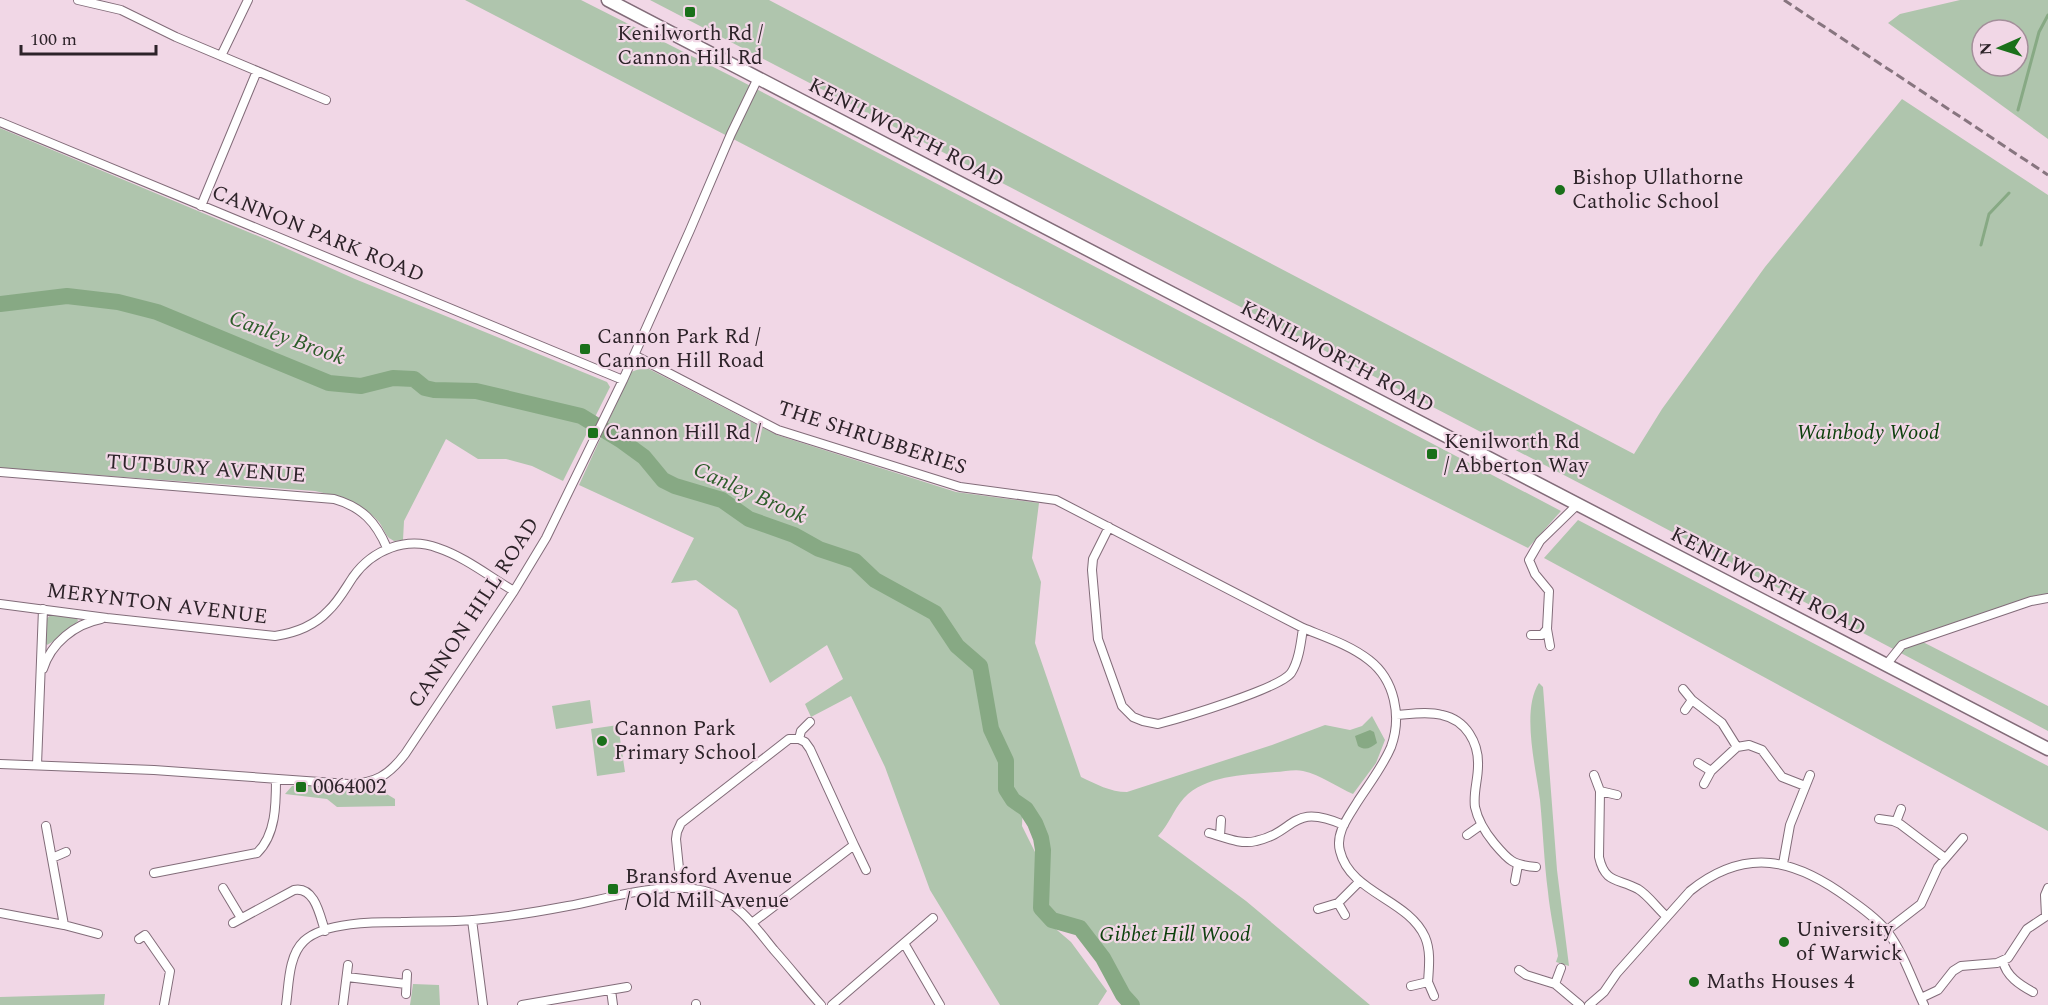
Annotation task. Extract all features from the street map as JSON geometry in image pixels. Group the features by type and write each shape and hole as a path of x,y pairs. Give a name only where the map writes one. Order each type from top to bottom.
{"main road":[{"name":"KENILWORTH ROAD","path":"608,0 2048,749"}],"street":[{"path":"78,0 121,10 176,38 326,99"},
{"path":"221,56 248,0"},
{"path":"201,206 257,71"},
{"name":"CANNON HILL ROAD","path":"0,764 154,770 348,784 367,783 385,776 405,754 514,591 546,538 623,380 758,78"},
{"name":"CANNON PARK ROAD","path":"0,122 623,380"},
{"name":"THE SHRUBBERIES","path":"634,355 778,430 953,485 1056,500 1303,628 1341,643 1369,660 1382,672 1387,682 1394,699 1396,715"},
{"name":"TUTBURY AVENUE","path":"0,472 334,499 352,506 373,522 387,548"},
{"path":"1550,646 1547,629 1549,591 1535,574 1529,560 1540,541 1577,505"},
{"path":"1109,527 1093,559 1098,639 1122,706 1133,717 1143,722 1158,724 1274,686 1292,672 1303,628"},
{"name":"MERYNTON AVENUE","path":"0,604 262,636 282,635 308,627 322,617 335,604 363,565 387,548 415,544 449,552 514,591"},
{"path":"1886,665 1902,645 2031,601 2048,598"},
{"path":"37,765 43,609"},
{"path":"40,685 45,663 57,644 65,636 92,621 107,618"},
{"path":"1531,635 1542,635 1547,629"},
{"path":"1683,689 1692,700 1722,723 1737,747"},
{"path":"1685,710 1692,700"},
{"path":"1434,996 1428,982 1428,950 1425,937 1417,924 1360,881 1340,853 1340,836 1344,825 1390,747 1395,732 1396,715 1441,714 1456,720 1467,730 1475,743 1478,754 1475,807 1481,825 1505,856 1518,865 1536,867"},
{"path":"799,739 801,731 810,722"},
{"path":"681,888 676,839 681,823 789,739 799,739 805,742 810,749 866,870"},
{"path":"1704,784 1711,771 1737,747 1749,745 1758,747 1782,777 1805,786"},
{"path":"1698,763 1711,771"},
{"path":"1594,775 1600,791 1599,857 1601,867 1612,879 1639,889 1666,916"},
{"path":"1783,864 1790,825 1809,775"},
{"path":"154,873 257,853 266,844 273,824 276,779"},
{"path":"1600,791 1617,795"},
{"path":"1896,822 1901,809"},
{"path":"1209,833 1240,842 1253,842 1276,832 1299,817 1328,818 1344,825"},
{"path":"1878,819 1896,822 1945,858"},
{"path":"1220,836 1221,820"},
{"path":"1467,835 1481,825"},
{"path":"46,826 64,925"},
{"path":"1886,931 1921,904 1935,873 1963,838"},
{"path":"752,923 854,845"},
{"path":"52,858 66,852"},
{"path":"1589,1005 1604,992 1617,973 1666,916 1696,886 1724,870 1755,862 1783,864 1808,872 1875,918 1886,931 1908,968 1922,1001 1938,990 1953,971 1961,966 2003,961 2013,953 2027,929 2047,915 2044,895 2048,888"},
{"path":"1515,880 1518,865"},
{"path":"1318,909 1338,903 1360,881"},
{"path":"223,888 241,918"},
{"path":"286,1005 293,958 304,941 325,931 362,923 472,920 567,906 636,892 681,888 701,890 721,897 739,909 821,1005"},
{"path":"233,923 294,890 300,889 309,892 325,931"},
{"path":"1338,903 1345,915"},
{"path":"0,913 98,934"},
{"path":"832,1005 933,918"},
{"path":"472,920 483,1005"},
{"path":"139,939 145,935 170,971 164,1005"},
{"path":"904,943 940,1005"},
{"path":"2003,961 2010,975 2023,987 2033,992"},
{"path":"343,1005 348,965"},
{"path":"1555,984 1561,968"},
{"path":"1519,970 1526,975 1555,984 1580,1005"},
{"path":"406,994 407,974"},
{"path":"347,977 406,984"},
{"path":"1411,986 1428,982"},
{"path":"522,1005 627,987"},
{"path":"611,990 613,1005"}],"green space":[{"path":"465,0 581,0 739,80 1561,511 1528,548 1317,442"},
{"name":"Wainbody Wood","path":"650,0 769,0 1634,454 1662,409 1765,267 1902,99 2048,195 2048,598 1917,639 2048,706 2048,731 1606,497"},
{"path":"1960,0 2048,0 2048,139 1888,23 1900,14"},
{"path":"0,128 355,279 607,382 610,387 563,481 532,466 506,459 478,459 446,439 404,521 403,540 394,541 387,536 379,522 364,509 342,498 315,491 0,468"},
{"name":"Gibbet Hill Wood","path":"645,367 777,435 956,492 1039,503 1032,558 1041,582 1035,643 1081,777 1109,789 1127,792 1272,745 1325,725 1350,730 1362,726 1372,716 1385,740 1376,763 1353,794 1316,775 1300,770 1226,777 1193,790 1177,807 1158,836 1246,901 1370,1005 1137,1005 1125,991 1108,957 1082,923 1054,917 1043,907 1045,852 1043,838 1033,814 1023,804 1022,826 1036,854 1036,912 1071,942 1107,991 1098,1005 1000,1005 930,890 885,767 851,696 811,717 805,704 843,679 827,645 770,683 737,610 696,580 671,583 694,538 579,485 631,372"},
{"path":"1578,520 2048,766 2048,831 1544,558"},
{"path":"52,614 77,618 78,621 47,645 45,642 46,619"},
{"path":"1539,683 1543,687 1557,870 1569,966 1556,962 1558,956 1545,869 1540,800 1531,740 1531,708"},
{"path":"590,700 593,723 556,729 552,706"},
{"path":"618,725 625,772 597,776 591,729"},
{"path":"292,786 375,787 395,799 395,806 337,807 327,799 285,794"},
{"path":"413,984 439,985 440,1005 410,1005"},
{"path":"105,994 104,1005 0,1005 0,997"}],"shaded area":[{"path":"1370,730 1374,732 1377,743 1368,748 1358,746 1355,736"}],"waterway":[{"path":"2018,110 2039,32 2048,15"},
{"path":"1981,245 1989,214 2009,193"},
{"name":"Canley Brook","path":"0,304 67,296 118,302 157,312 329,383 361,386 393,378 414,379 425,388 434,390 476,391 581,416 644,457 663,480 675,486 722,500 749,519 794,535 819,549 855,561 875,580 935,613 957,646 980,666 991,729 1006,761 1006,789 1013,800 1026,809 1041,838 1043,850 1041,908 1052,920 1080,928 1103,958 1123,995 1132,1005"}],"railway":[{"path":"1784,0 2048,175"}],"place":[{"name":"Kenilworth Rd / Cannon Hill Rd","path":"690,12"},
{"name":"Bishop Ullathorne Catholic School","path":"1560,190"},
{"name":"Cannon Park Rd / Cannon Hill Road","path":"585,349"},
{"name":"Cannon Hill Rd /","path":"593,433"},
{"name":"Kenilworth Rd / Abberton Way","path":"1432,454"},
{"name":"Cannon Park Primary School","path":"602,741"},
{"name":"0064002","path":"301,787"},
{"name":"Bransford Avenue / Old Mill Avenue","path":"613,889"},
{"name":"University of Warwick","path":"1784,942"},
{"name":"Maths Houses 4","path":"1694,982"}]}
